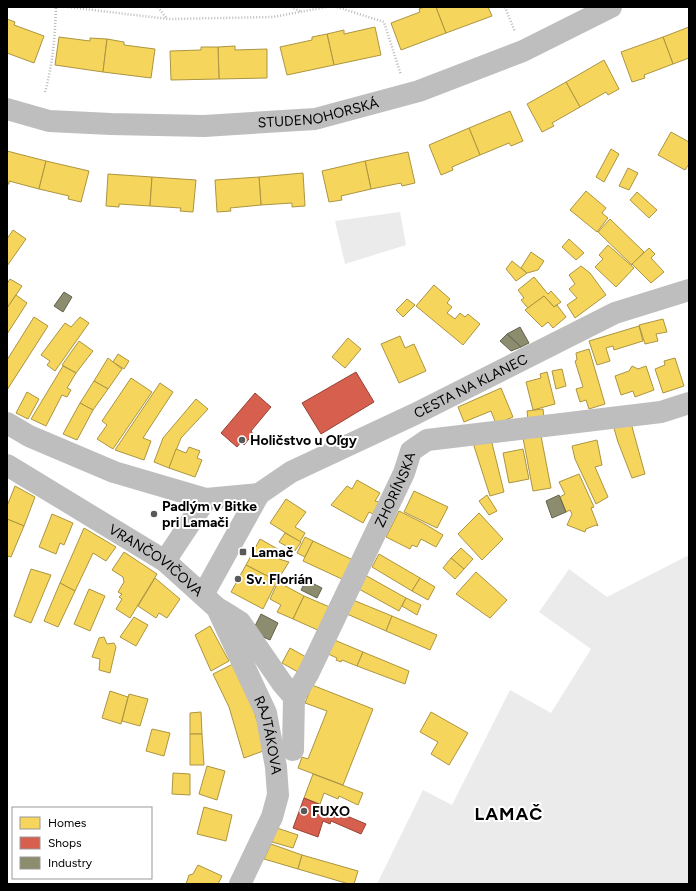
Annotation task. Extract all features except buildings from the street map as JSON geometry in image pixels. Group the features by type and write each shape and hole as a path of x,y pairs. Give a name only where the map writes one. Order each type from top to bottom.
{"street":[{"name":"STUDENOHORSKÁ","path":"7,109 49,121 112,124 204,126 315,119 419,91 523,51 611,7"},
{"name":"CESTA NA KLANEC","path":"258,494 291,472 415,414 615,314 689,290"},
{"name":"ZHORÍNSKA","path":"294,697 308,674 400,480 411,451 426,440 661,412 689,403"},
{"path":"415,414 426,440"},
{"path":"7,423 29,436 114,472 206,499 258,494"},
{"name":"VRANČOVIČOVA","path":"7,465 165,562 210,601 258,494"},
{"path":"165,562 206,499"},
{"path":"210,601 240,622 282,683 294,697 293,750"},
{"name":"RAJTÁKOVA","path":"210,601 266,713 276,767 278,795 272,817 240,884"}],"path":[{"path":"45,92 56,37 56,7"},
{"path":"68,7 168,19 273,16 326,7"},
{"path":"158,7 168,19"},
{"path":"291,7 302,12"},
{"path":"337,7 384,22 401,76"}],"shaded area":[{"path":"400,212 406,245 345,264 335,221"},
{"path":"689,555 689,884 377,884 423,790 452,805 510,690 551,713 591,649 539,612 569,569 607,597"}],"place":[{"name":"Holičstvo u Oľgy","path":"242,440"},
{"name":"Padlým v Bitke pri Lamači","path":"154,514"},
{"name":"Lamač","path":"243,552"},
{"name":"Sv. Florián","path":"238,579"},
{"name":"FUXO","path":"304,811"}],"district":[{"name":"LAMAČ","path":"509,814"}]}
